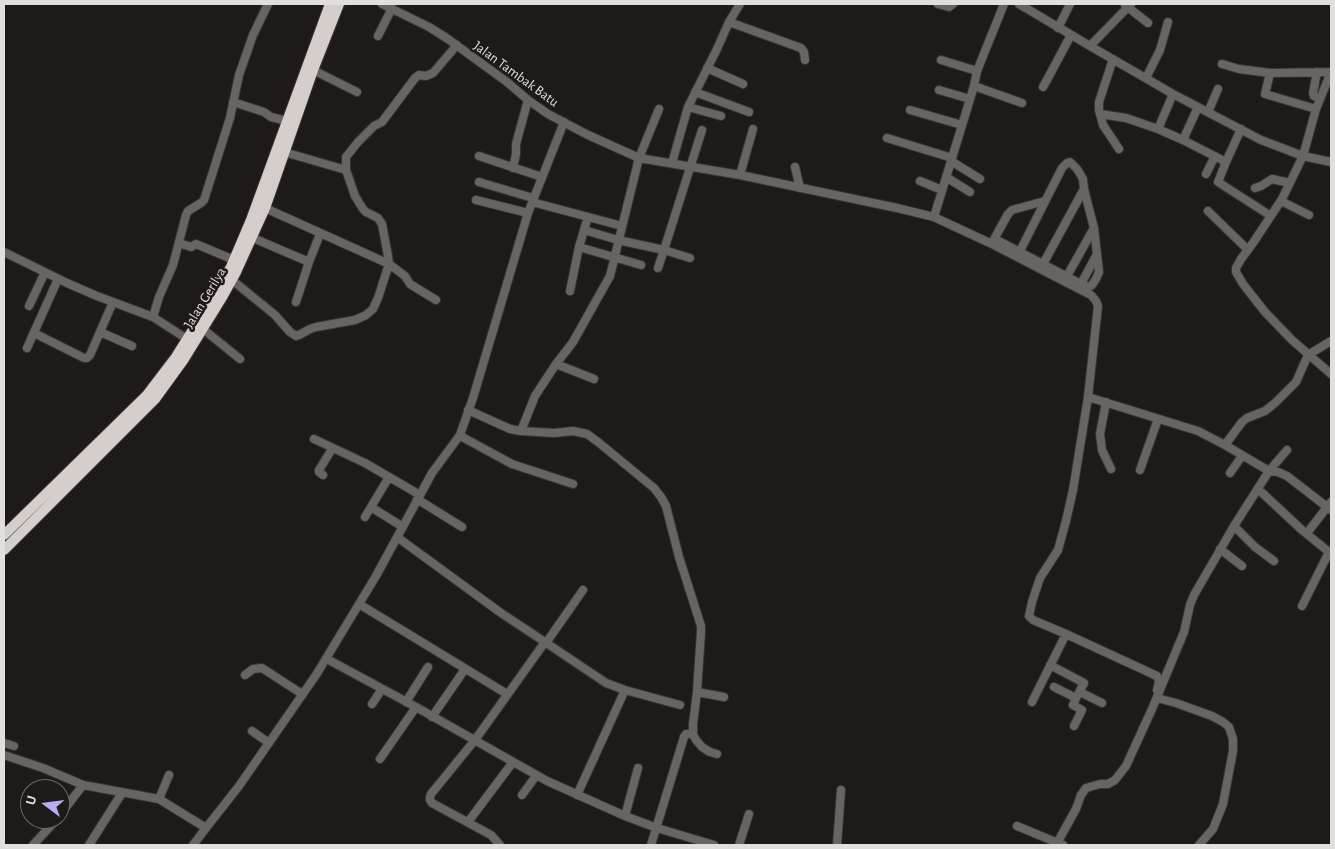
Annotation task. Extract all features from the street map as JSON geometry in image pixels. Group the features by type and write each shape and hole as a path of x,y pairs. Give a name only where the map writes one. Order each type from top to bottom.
{"highway":[{"name":"Jalan Gerilya","path":"4,550 147,395 166,371 212,300 254,222 287,122 330,4"},
{"name":"Jalan Gerilya","path":"4,535 155,399 203,329 232,280 253,238 254,222 265,208 313,70 339,4"}],"street":[{"path":"153,317 159,297 173,265 186,215 188,211 204,200 230,118 239,75 250,43 268,4"},
{"name":"Jalan Tambak Batu","path":"382,4 429,27 508,82 528,100 564,122 639,158 740,175 934,217 993,241"},
{"path":"672,163 688,107 729,22 740,4"},
{"path":"938,4 949,8 953,4"},
{"path":"934,217 978,71 1004,4"},
{"path":"1019,4 1173,94 1262,140 1303,156 1331,162"},
{"path":"1058,28 1070,4"},
{"path":"1090,46 1128,5 1148,23"},
{"path":"378,36 392,8"},
{"path":"729,22 801,48 804,52 805,60"},
{"path":"1146,78 1160,50 1168,22"},
{"path":"1043,87 1071,35"},
{"path":"232,280 275,315 296,336 316,327 355,320 372,310 389,264 388,256 382,224 378,218 363,209 355,196 346,170 346,157 374,126 382,122 415,78 419,75 426,76 433,73 456,45"},
{"path":"1113,59 1099,110 1103,125 1119,149"},
{"path":"941,60 978,71"},
{"path":"1222,64 1239,69 1270,73 1331,72 1316,110 1303,156 1290,183 1281,201 1236,268 1236,272 1243,284 1265,312 1292,340 1331,374"},
{"path":"708,68 743,84"},
{"path":"313,70 357,92"},
{"path":"1317,72 1313,93 1314,96 1320,99"},
{"path":"1270,73 1266,94 1316,110"},
{"path":"974,86 1022,103"},
{"path":"1208,112 1218,89"},
{"path":"939,90 970,99"},
{"path":"695,92 749,112"},
{"path":"1158,129 1173,94"},
{"path":"513,168 516,144 528,100"},
{"path":"233,102 287,122"},
{"path":"688,107 721,116"},
{"path":"1183,140 1198,107"},
{"path":"521,431 535,396 573,342 608,280 639,158 659,109"},
{"path":"910,110 962,125"},
{"path":"1100,114 1126,118 1158,129 1226,162"},
{"path":"193,845 269,743 326,659 403,527 432,473 460,435 479,379 528,213 564,122"},
{"path":"740,175 752,129"},
{"path":"1241,129 1226,162 1219,184 1271,216"},
{"path":"658,268 702,130"},
{"path":"887,138 951,160 980,179"},
{"path":"284,152 346,170"},
{"path":"478,156 542,177"},
{"path":"1206,174 1215,156"},
{"path":"993,241 1020,252 1081,284 1097,254 1094,228 1082,179 1080,173 1070,162 1062,168 1020,252"},
{"path":"795,167 800,188"},
{"path":"946,177 970,192"},
{"path":"1255,188 1272,179 1290,183"},
{"path":"920,181 942,190"},
{"path":"479,182 622,226"},
{"path":"1043,264 1084,189"},
{"path":"476,200 528,213"},
{"path":"993,241 1012,210 1045,201"},
{"path":"1281,201 1310,215"},
{"path":"265,208 389,264 405,276 410,284 436,300"},
{"path":"1208,211 1248,250"},
{"path":"570,291 588,217"},
{"path":"1067,276 1094,228"},
{"path":"584,230 690,258"},
{"path":"296,302 320,234"},
{"path":"253,238 309,262"},
{"path":"993,241 1091,295 1098,306 1088,397 1073,490 1058,550 1040,578 1029,616 1033,620 1157,676 1159,682 1156,693 1157,698"},
{"path":"179,243 191,247 196,244 234,260"},
{"path":"579,248 641,265"},
{"path":"4,252 67,284 153,317 187,339"},
{"path":"29,306 45,272"},
{"path":"27,348 58,279"},
{"path":"34,333 87,358 113,302"},
{"path":"203,329 240,359"},
{"path":"100,332 132,346"},
{"path":"1225,445 1242,422 1275,403 1296,382 1308,355 1331,341"},
{"path":"556,364 594,379"},
{"path":"1088,397 1198,432 1225,445 1269,472 1278,472 1287,476 1330,506 1307,533"},
{"path":"1106,402 1100,434 1102,450 1111,469"},
{"path":"468,411 510,429 554,433 573,431 587,434 654,488 666,506 679,557 702,632 693,724 652,845"},
{"path":"1140,470 1158,419"},
{"path":"460,435 512,464 573,484"},
{"path":"314,439 389,477 462,526"},
{"path":"323,475 319,470 332,448"},
{"path":"1017,826 1059,844 1086,788 1108,784 1115,780 1126,766 1184,632 1190,605 1198,588 1234,526 1269,472 1287,450"},
{"path":"1230,473 1242,456"},
{"path":"365,516 389,477"},
{"path":"1258,489 1330,551 1302,606"},
{"path":"374,508 403,527"},
{"path":"1234,526 1255,547 1274,561"},
{"path":"397,537 500,614 606,683 680,705"},
{"path":"1220,549 1242,566"},
{"path":"500,845 491,835 432,804 430,800 431,794 475,740 583,590"},
{"path":"359,604 507,694"},
{"path":"1032,702 1066,634"},
{"path":"326,659 416,707 536,776 625,816 714,845"},
{"path":"1050,665 1084,683 1073,705 1082,710 1074,726"},
{"path":"406,702 428,667"},
{"path":"245,675 253,669 262,668 302,694"},
{"path":"432,717 465,669"},
{"path":"1054,687 1102,703"},
{"path":"372,704 382,689"},
{"path":"577,795 625,690"},
{"path":"696,692 724,697"},
{"path":"1157,698 1212,716 1223,722 1228,727 1233,740 1233,751 1223,804 1213,829 1199,845"},
{"path":"380,760 416,707"},
{"path":"252,731 269,743"},
{"path":"690,734 702,747 717,754"},
{"path":"4,743 14,746"},
{"path":"4,765 6,756 43,768 82,785 159,799 206,828"},
{"path":"468,822 513,762"},
{"path":"625,816 638,768"},
{"path":"159,799 169,775"},
{"path":"522,795 536,776"},
{"path":"70,801 82,785"},
{"path":"837,845 841,790"},
{"path":"89,845 122,793"},
{"path":"739,845 749,814"},
{"path":"34,845 48,829"}]}
